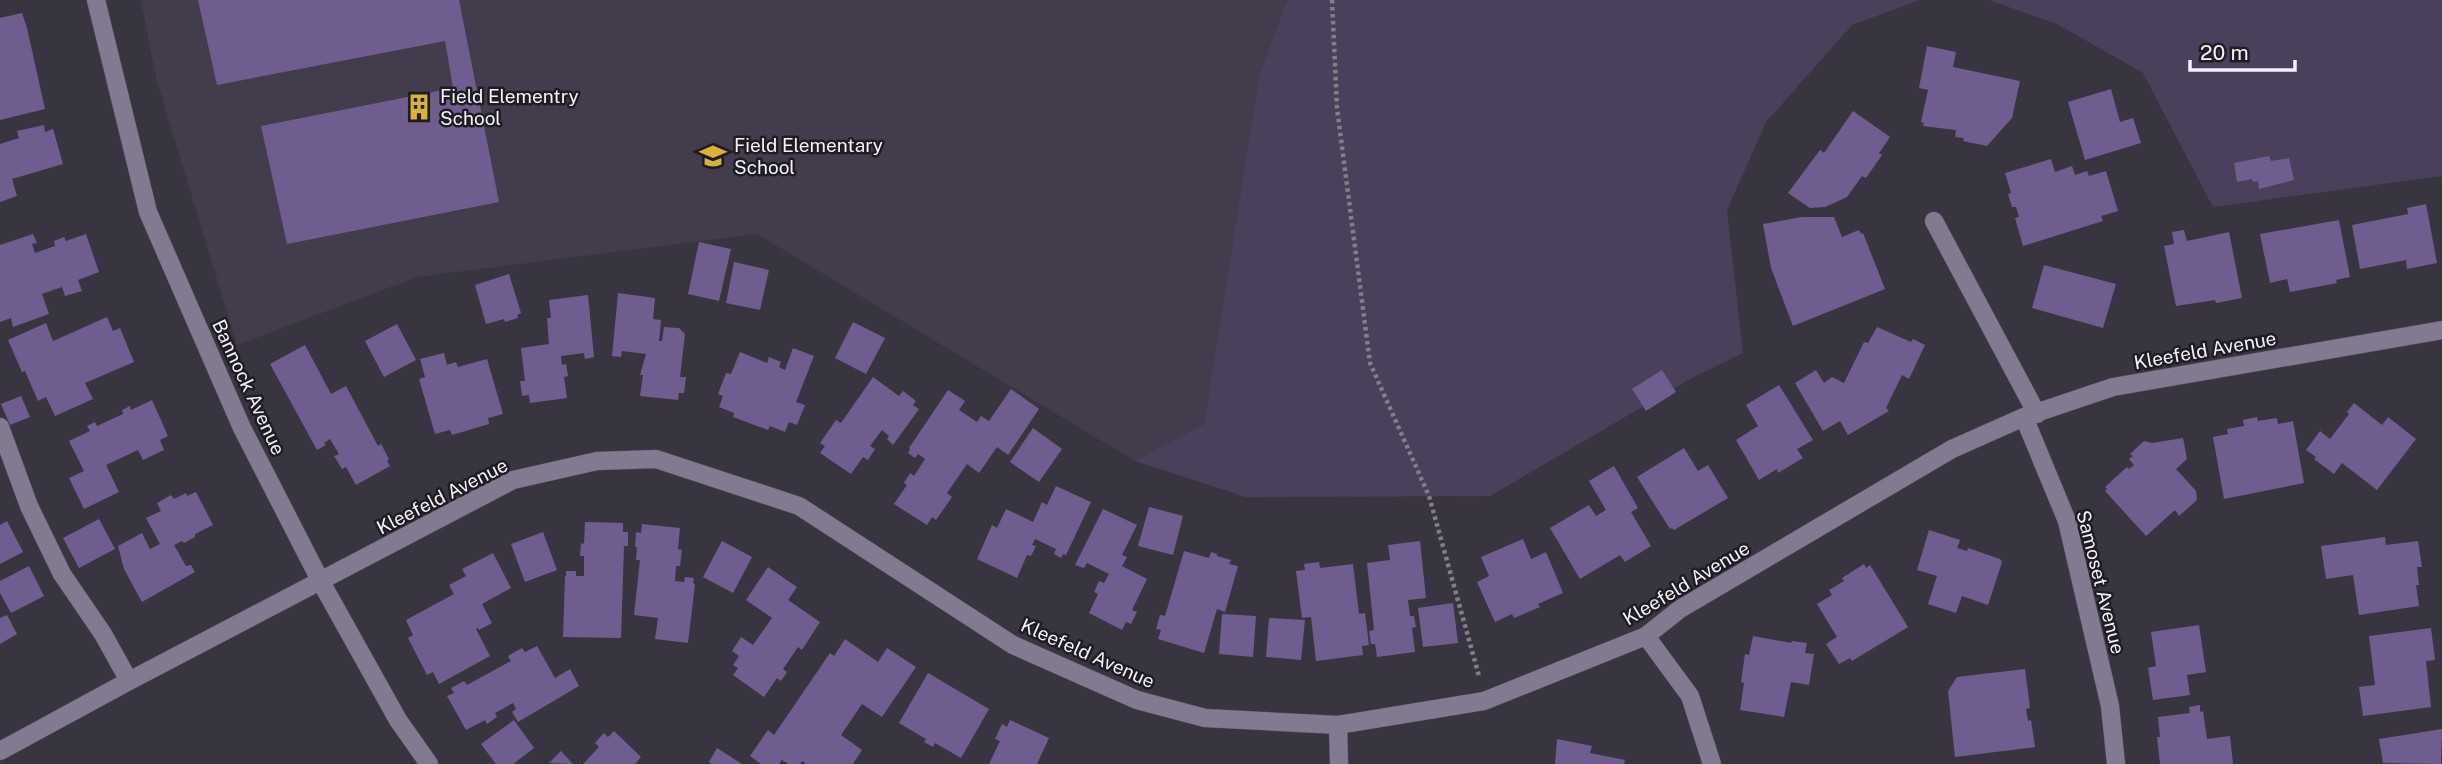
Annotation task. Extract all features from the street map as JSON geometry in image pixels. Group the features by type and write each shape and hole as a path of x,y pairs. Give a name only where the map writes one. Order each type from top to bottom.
{"street":[{"name":"Bannock Avenue","path":"96,0 148,212 242,428 321,582 398,720 429,764"},
{"name":"Samoset Avenue","path":"1934,221 2030,415 2067,522 2110,706 2116,764"},
{"name":"Kleefeld Avenue","path":"0,751 513,480 597,461 656,459 799,506 1013,645 1137,700 1205,718 1338,725 1484,701 1646,636 1680,609 1952,449 2030,415 2113,387 2442,330"},
{"path":"0,427 29,506 62,574 103,634 129,681"},
{"path":"1646,636 1689,696 1712,764"},
{"path":"1338,725 1339,764"}],"path":[{"path":"1332,0 1337,108 1370,363 1429,496 1484,701"}],"shaded area":[{"name":"Field Elementary School","path":"141,0 1287,0 1259,76 1204,425 1135,461 757,234 417,277 237,345 156,78"},
{"path":"1287,0 1920,0 1852,25 1766,122 1727,210 1743,353 1690,379 1490,496 1246,497 1135,461 1204,424 1259,76"},
{"path":"1989,0 2442,0 2442,176 2213,207 2143,73 2057,24"}],"building":[{"name":"Field Elementry School","path":"198,0 459,0 499,202 287,244 261,126 453,88 445,41 217,85"},
{"path":"22,13 45,109 0,120 0,18"},
{"path":"1927,46 1956,52 1953,67 2020,81 2012,118 1987,146 1955,137 1956,130 1923,126 1924,123 1921,122 1928,90 1919,88"},
{"path":"2111,89 2120,122 2133,118 2141,143 2085,160 2068,102"},
{"path":"1853,111 1890,137 1879,153 1882,155 1866,178 1862,176 1847,197 1825,207 1810,208 1788,193 1820,150 1824,153"},
{"path":"44,125 45,132 53,129 63,164 12,179 17,196 0,202 0,144 19,138 17,131"},
{"path":"2269,156 2271,161 2289,158 2294,180 2259,189 2258,181 2253,182 2252,179 2237,182 2234,163"},
{"path":"2051,159 2055,172 2072,166 2075,175 2087,171 2089,176 2106,171 2118,211 2101,216 2103,221 2023,246 2015,218 2019,217 2016,207 2012,207 2005,173"},
{"path":"2426,204 2437,263 2407,269 2406,260 2360,269 2352,225 2408,214 2407,208"},
{"path":"1802,217 1834,217 1842,237 1859,230 1863,233 1885,289 1793,326 1771,268 1763,224"},
{"path":"2339,220 2350,277 2336,280 2337,283 2290,292 2287,279 2270,283 2260,234"},
{"path":"2184,230 2187,241 2229,232 2242,298 2176,306 2164,246 2174,244 2172,232"},
{"path":"33,234 37,243 32,244 35,253 55,246 54,241 64,237 66,241 86,234 99,272 78,280 82,291 65,296 62,287 42,294 49,314 13,327 11,318 0,322 0,245"},
{"path":"699,242 731,249 719,301 688,294"},
{"path":"734,262 769,270 760,310 726,303"},
{"path":"2044,265 2116,284 2103,328 2032,308"},
{"path":"509,274 521,313 517,315 518,318 486,324 475,285"},
{"path":"618,293 655,298 653,319 661,320 659,341 662,341 664,327 679,328 685,334 680,377 686,377 684,393 679,393 678,400 640,396 643,375 640,375 646,354 622,351 621,357 612,356"},
{"path":"588,295 594,357 585,359 584,353 561,356 568,376 564,377 567,398 530,403 529,395 522,396 520,381 525,381 521,348 549,344 549,300"},
{"path":"107,317 113,331 120,328 134,362 85,383 93,399 55,416 46,397 38,401 8,340 46,323 53,341"},
{"path":"853,322 885,338 866,374 835,358"},
{"path":"397,324 416,360 384,377 365,341"},
{"path":"1877,327 1911,342 1913,339 1925,345 1909,379 1902,375 1886,408 1889,411 1848,435 1840,421 1823,431 1795,383 1816,370 1824,383 1832,377 1844,383 1864,342 1868,343"},
{"path":"305,345 331,394 346,386 378,446 381,444 389,459 387,461 390,466 356,485 346,467 342,469 334,456 339,454 330,439 317,450 270,364"},
{"path":"793,348 814,356 796,402 805,405 797,425 789,422 785,432 770,426 768,430 733,417 734,413 719,407 723,396 718,394 726,373 731,374 740,352 767,363 769,357 781,362 779,367 785,370"},
{"path":"444,353 447,365 456,362 458,367 487,359 503,414 488,418 489,424 452,435 450,430 435,434 419,379 425,377 420,359"},
{"path":"1662,370 1676,392 1646,411 1632,389"},
{"path":"873,377 899,396 903,391 916,401 913,405 919,409 893,445 882,430 870,446 875,449 868,460 863,457 851,474 820,453 825,446 820,443 836,420 841,423"},
{"path":"1779,385 1813,440 1797,449 1803,458 1778,473 1777,469 1759,480 1736,440 1758,426 1746,405"},
{"path":"1011,389 1039,409 1008,455 997,447 979,473 967,464 947,493 952,497 936,520 932,517 927,525 894,504 907,485 904,483 910,473 914,476 925,459 918,454 915,458 908,453 909,448 948,390 965,401 959,410 977,422 981,416 989,421"},
{"path":"21,396 30,417 10,425 1,404"},
{"path":"152,400 168,436 160,440 164,450 143,460 138,450 106,465 119,492 84,509 69,478 84,471 69,441 90,431 87,426 95,422 97,426 123,414 122,410 130,406 131,410"},
{"path":"2354,403 2382,425 2388,417 2416,439 2377,490 2342,463 2334,474 2306,450 2320,431 2330,439"},
{"path":"2257,417 2258,421 2277,418 2278,424 2293,421 2304,483 2224,499 2213,437 2228,434 2227,429 2244,426 2243,420"},
{"path":"1033,428 1062,449 1039,482 1010,462"},
{"path":"2183,438 2187,459 2176,469 2196,491 2197,500 2179,516 2175,510 2146,536 2105,491 2105,487 2127,467 2129,469 2134,465 2129,459 2133,456 2130,454 2144,441 2152,443"},
{"path":"1684,448 1698,471 1708,465 1728,498 1674,530 1670,529 1637,477"},
{"path":"1614,466 1638,508 1631,512 1651,546 1625,562 1620,555 1580,579 1550,528 1589,505 1596,516 1606,510 1589,481"},
{"path":"1056,486 1091,502 1066,555 1063,554 1061,558 1054,554 1056,549 1035,539 1032,545 1036,546 1031,556 1027,555 1017,578 977,559 992,525 997,528 1006,509 1033,522 1042,502 1047,505"},
{"path":"196,492 213,525 184,543 182,541 174,545 186,566 191,565 195,572 142,602 124,569 118,546 142,533 150,549 160,544 146,518 161,511 157,503 171,495 174,499"},
{"path":"1149,507 1183,516 1173,555 1138,546"},
{"path":"1103,509 1137,525 1122,555 1127,557 1122,566 1147,579 1132,610 1137,612 1131,624 1126,622 1122,630 1089,613 1098,594 1094,592 1099,581 1104,583 1109,574 1087,563 1084,568 1075,565"},
{"path":"99,519 115,549 79,568 63,538"},
{"path":"7,521 23,552 0,564 0,525"},
{"path":"585,522 623,523 623,532 628,532 628,546 624,546 621,638 563,637 565,576 566,571 576,571 576,576 584,576 584,556 580,556 581,543 584,544"},
{"path":"642,524 680,528 678,549 682,550 680,566 676,566 675,581 684,582 685,577 694,578 695,584 688,643 655,639 658,618 634,615 640,560 636,560 636,532 641,533"},
{"path":"1929,530 1960,540 1957,548 1967,551 1968,548 2000,559 2002,562 1988,605 1962,596 1956,613 1928,604 1937,576 1917,570"},
{"path":"543,532 557,570 525,582 511,544"},
{"path":"2385,537 2386,545 2418,541 2422,567 2417,567 2419,606 2359,615 2353,575 2326,579 2321,546"},
{"path":"1523,539 1531,559 1546,552 1563,593 1538,604 1540,607 1514,618 1512,614 1495,622 1477,582 1489,576 1481,557"},
{"path":"722,541 752,557 733,593 703,577"},
{"path":"1420,541 1426,598 1408,600 1410,616 1414,616 1416,627 1412,628 1415,652 1377,657 1369,631 1374,630 1367,563 1390,560 1388,545"},
{"path":"1184,551 1209,558 1211,552 1231,560 1229,564 1238,566 1225,612 1217,609 1204,653 1158,639 1161,630 1156,629 1160,615 1165,616"},
{"path":"493,553 511,588 482,604 492,623 476,629 490,656 439,684 433,672 427,675 408,638 413,635 406,620 454,594 449,585 466,576 462,569"},
{"path":"1319,562 1320,568 1353,564 1359,614 1365,613 1369,645 1362,646 1363,655 1316,661 1311,617 1302,618 1296,571 1305,570 1304,564"},
{"path":"1864,564 1866,568 1870,565 1908,627 1852,661 1850,658 1839,664 1826,644 1837,637 1817,604 1832,595 1829,590 1844,581 1842,578"},
{"path":"29,566 44,596 11,613 0,593 0,581"},
{"path":"768,567 797,587 788,600 820,622 802,650 798,647 783,669 787,672 781,681 777,678 764,697 733,675 738,668 733,665 739,656 732,651 741,637 753,645 772,618 746,600"},
{"path":"1453,603 1458,643 1423,647 1418,608"},
{"path":"1222,614 1256,616 1253,657 1219,654"},
{"path":"7,615 17,634 0,644 0,618"},
{"path":"1269,618 1305,620 1301,660 1266,657"},
{"path":"2199,625 2206,672 2187,675 2190,695 2153,700 2148,668 2156,666 2151,632"},
{"path":"2431,628 2435,660 2426,661 2431,707 2363,716 2359,687 2375,685 2369,636"},
{"path":"1753,636 1807,643 1805,653 1814,654 1809,685 1791,682 1784,717 1740,710 1745,654 1749,655"},
{"path":"845,639 878,662 887,648 916,667 882,717 862,704 841,735 862,750 853,764 807,764 802,761 800,764 789,764 782,760 779,764 761,764 750,756 768,730 774,735 830,653 834,656"},
{"path":"537,646 555,678 570,669 579,686 518,722 512,712 516,709 513,703 495,713 497,717 487,724 485,720 466,730 447,696 454,693 451,688 464,681 467,685 511,661 508,656 522,648 525,652"},
{"path":"2025,669 2030,708 2026,709 2028,721 2031,720 2035,747 1955,757 1948,691 1957,677"},
{"path":"928,673 989,709 961,758 935,743 933,747 924,742 926,739 899,723"},
{"path":"2200,705 2207,739 2230,736 2233,764 2160,764 2158,717 2190,713 2189,707"},
{"path":"514,720 534,748 513,764 496,764 481,744"},
{"path":"1010,720 1049,738 1037,764 989,764 1000,741 995,739 1002,724 1007,727"},
{"path":"2442,729 2441,764 2383,763 2379,739"},
{"path":"614,731 641,757 635,764 583,764 599,747 595,743 604,733 608,737"},
{"path":"1557,739 1592,746 1590,753 1625,760 1624,764 1555,764"},
{"path":"717,748 742,764 712,764 709,762"},
{"path":"561,751 573,764 549,763"}],"place":[{"name":"Field Elementry School","path":"419,107"},
{"name":"Field Elementary School","path":"713,156"}]}
